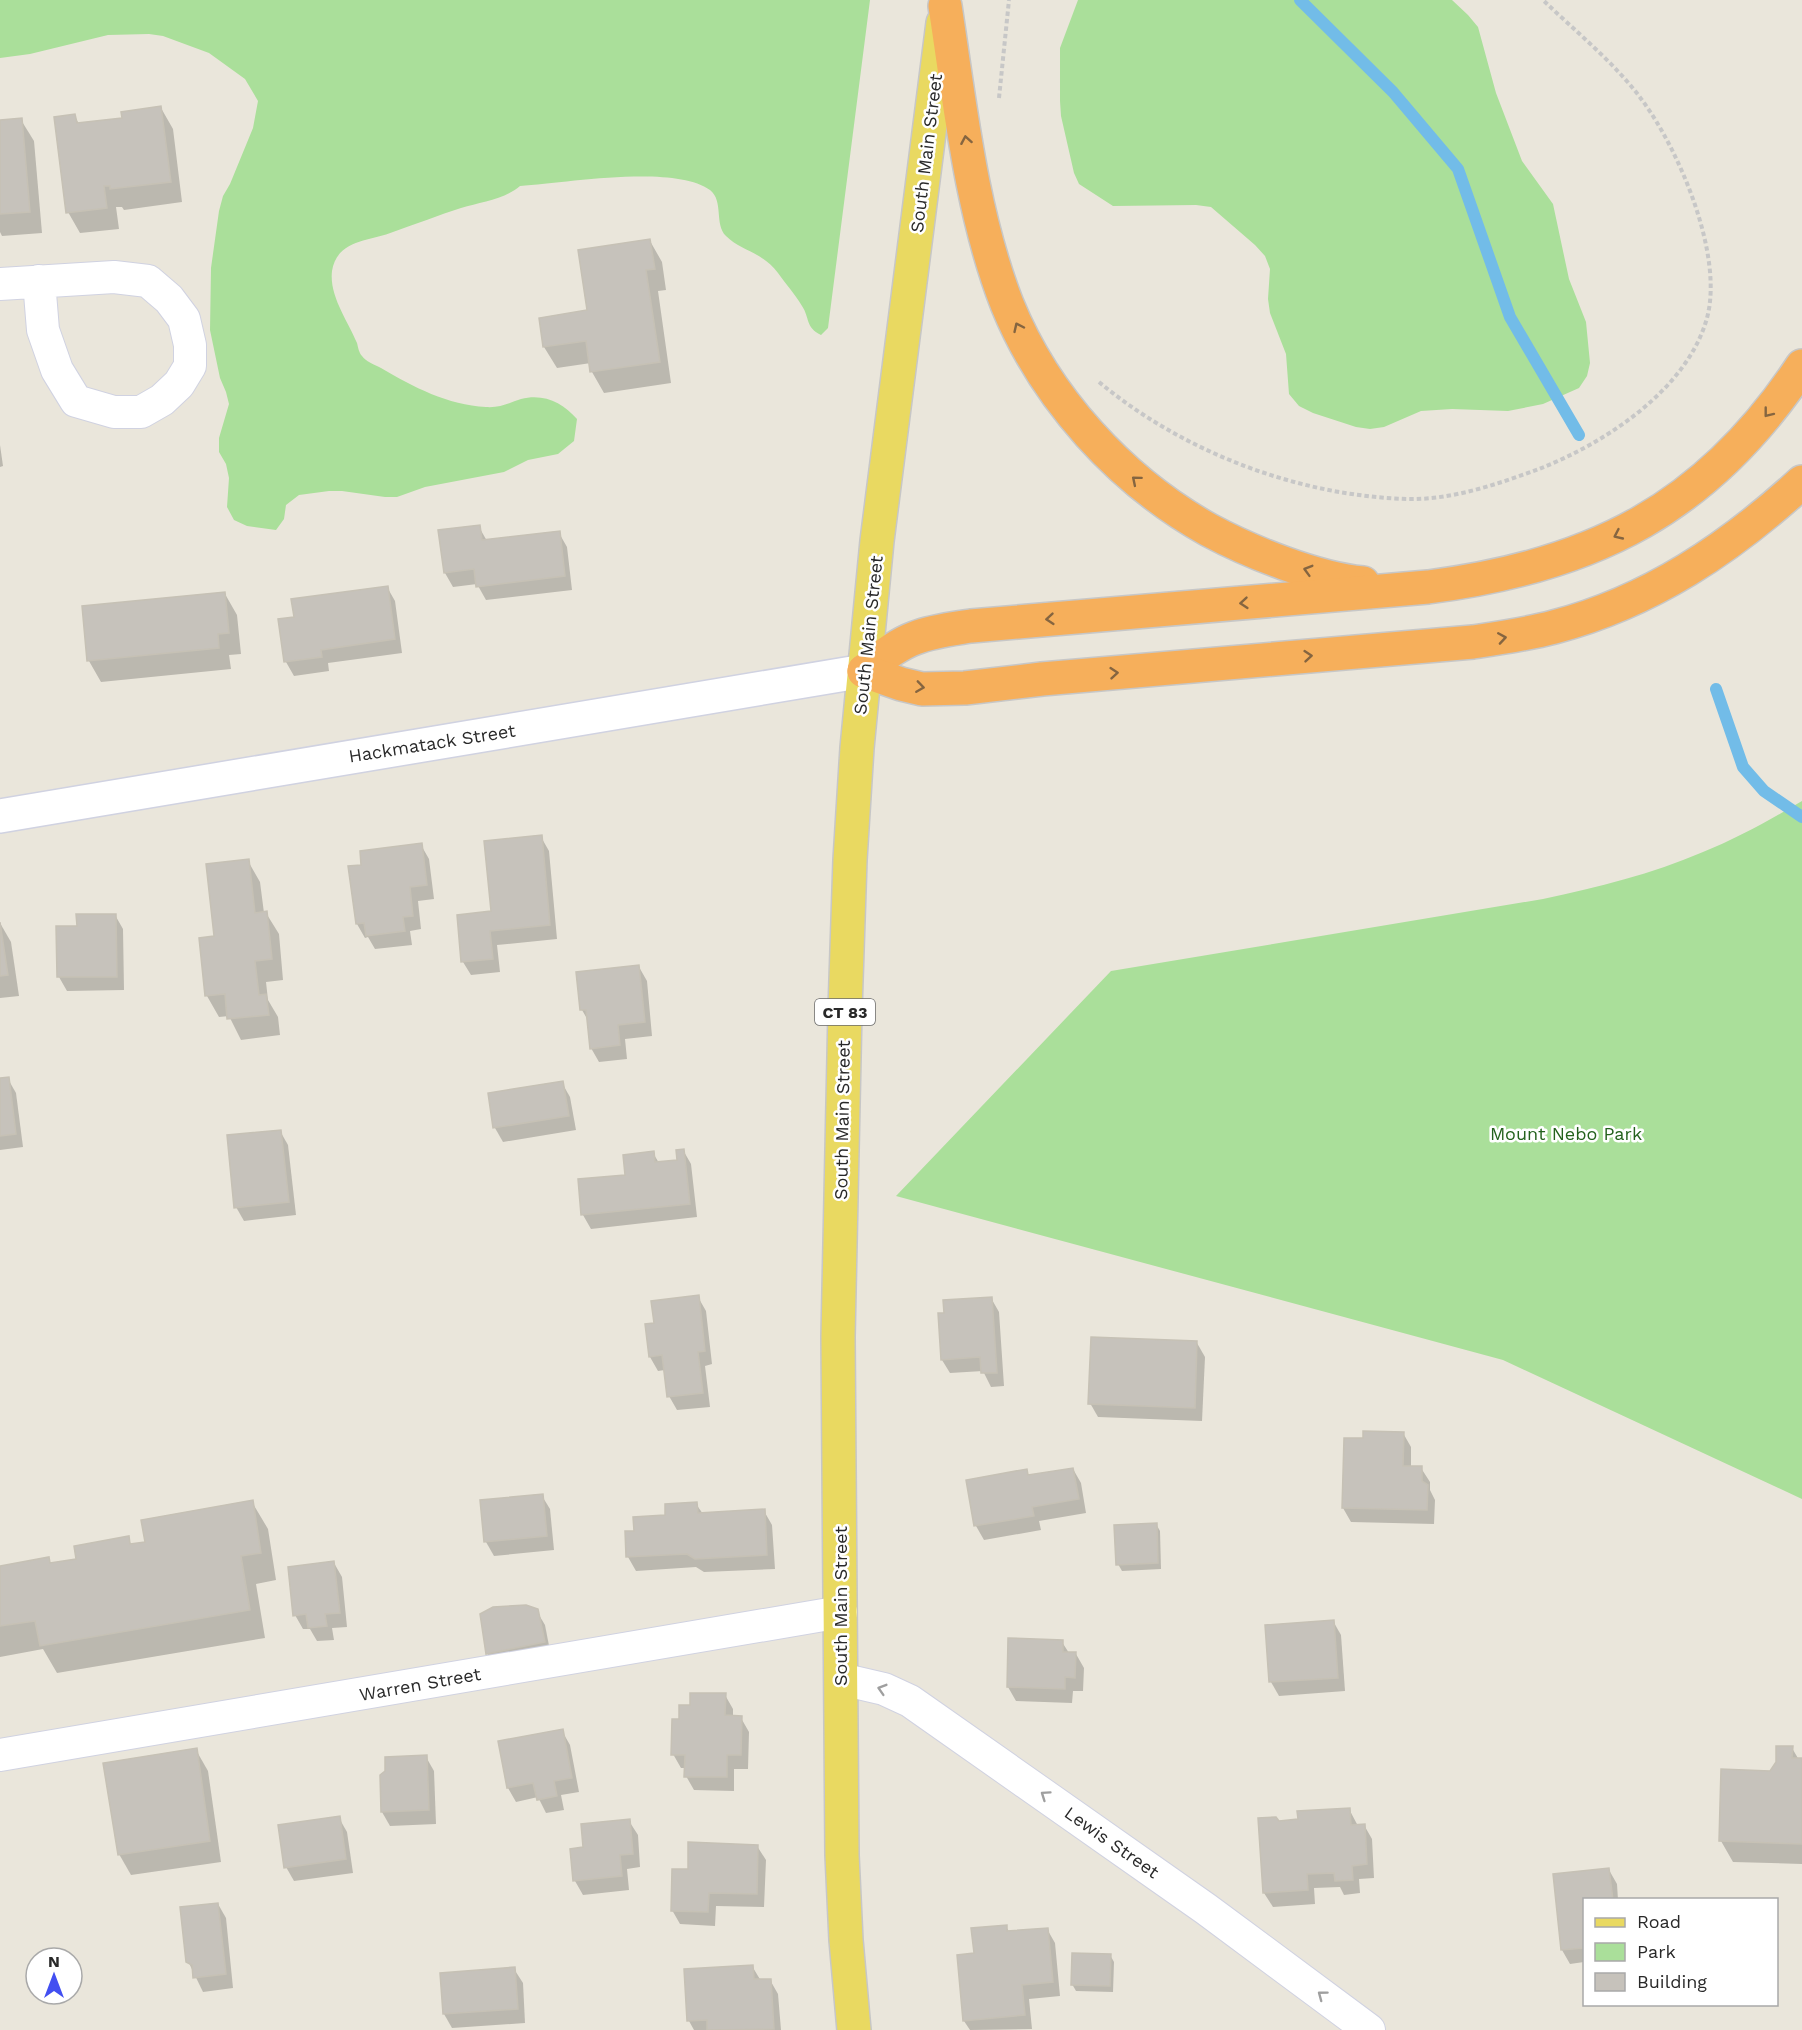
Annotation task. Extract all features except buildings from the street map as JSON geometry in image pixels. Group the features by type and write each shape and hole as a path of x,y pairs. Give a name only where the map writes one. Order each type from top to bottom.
{"highway":[{"path":"945,3 965,137 993,264 1007,305 1025,342 1070,411 1134,479 1176,510 1221,536 1274,559 1331,576 1357,582 1428,587"},
{"path":"864,671 896,648 915,638 938,631 971,626 1428,587 1492,578 1544,564 1595,545 1647,520 1698,484 1734,452 1760,423 1802,366"},
{"path":"864,671 922,689 964,688 1510,637 1589,616 1662,585 1699,564 1734,540 1802,482"}],"main road":[{"name":"South Main Street","path":"854,2030 842,1866 838,1337 844,1011 850,860 857,748 877,541 945,3"}],"street":[{"path":"0,284 39,280 114,277 148,281 170,299 184,319 190,345 190,366 179,384 162,400 141,412 114,412 76,401 57,370 43,330 39,280"},
{"name":"Hackmatack Street","path":"0,816 864,671"},
{"name":"Warren Street","path":"0,1755 840,1612"},
{"name":"Lewis Street","path":"841,1679 884,1689 910,1701 1206,1909 1369,2030"}],"path":[{"path":"999,108 1009,0"},
{"path":"1090,375 1115,396 1171,431 1207,450 1239,463 1313,486 1352,494 1399,499 1430,498 1461,493 1522,475 1582,450 1606,436 1646,406 1692,352 1707,316 1710,297 1709,273 1698,214 1677,159 1642,99 1627,81 1543,0"}],"green space":[{"path":"0,0 870,0 828,328 821,335 812,329 804,310 778,273 765,260 726,236 720,225 717,200 714,195 710,190 693,182 671,178 618,177 520,186 500,197 348,247 335,261 332,271 333,290 363,358 418,388 458,403 491,407 529,397 545,398 566,408 577,419 574,441 558,454 528,460 504,472 425,487 397,497 342,491 299,495 286,505 284,519 276,530 247,526 234,520 227,507 229,478 226,464 219,452 219,438 229,404 220,378 210,330 211,268 223,196 253,128 258,101 245,79 209,53 163,36 108,35 30,54 0,58"},
{"path":"1078,0 1452,0 1478,27 1496,93 1522,161 1553,204 1569,279 1586,322 1590,363 1587,376 1579,388 1543,404 1508,411 1452,409 1421,411 1384,427 1370,429 1356,427 1299,406 1289,394 1286,354 1270,313 1268,299 1270,269 1265,256 1255,245 1211,207 1196,205 1113,206 1079,184 1074,173 1061,116 1060,101 1060,48"},
{"name":"Mount Nebo Park","path":"1802,801 1802,1499 1503,1360 896,1196 1111,971 1543,899 1584,890 1684,860 1716,847"}],"waterway":[{"path":"1300,0 1393,92 1458,169 1510,317 1579,435"},
{"path":"1716,689 1743,767 1764,791 1802,817"}]}
